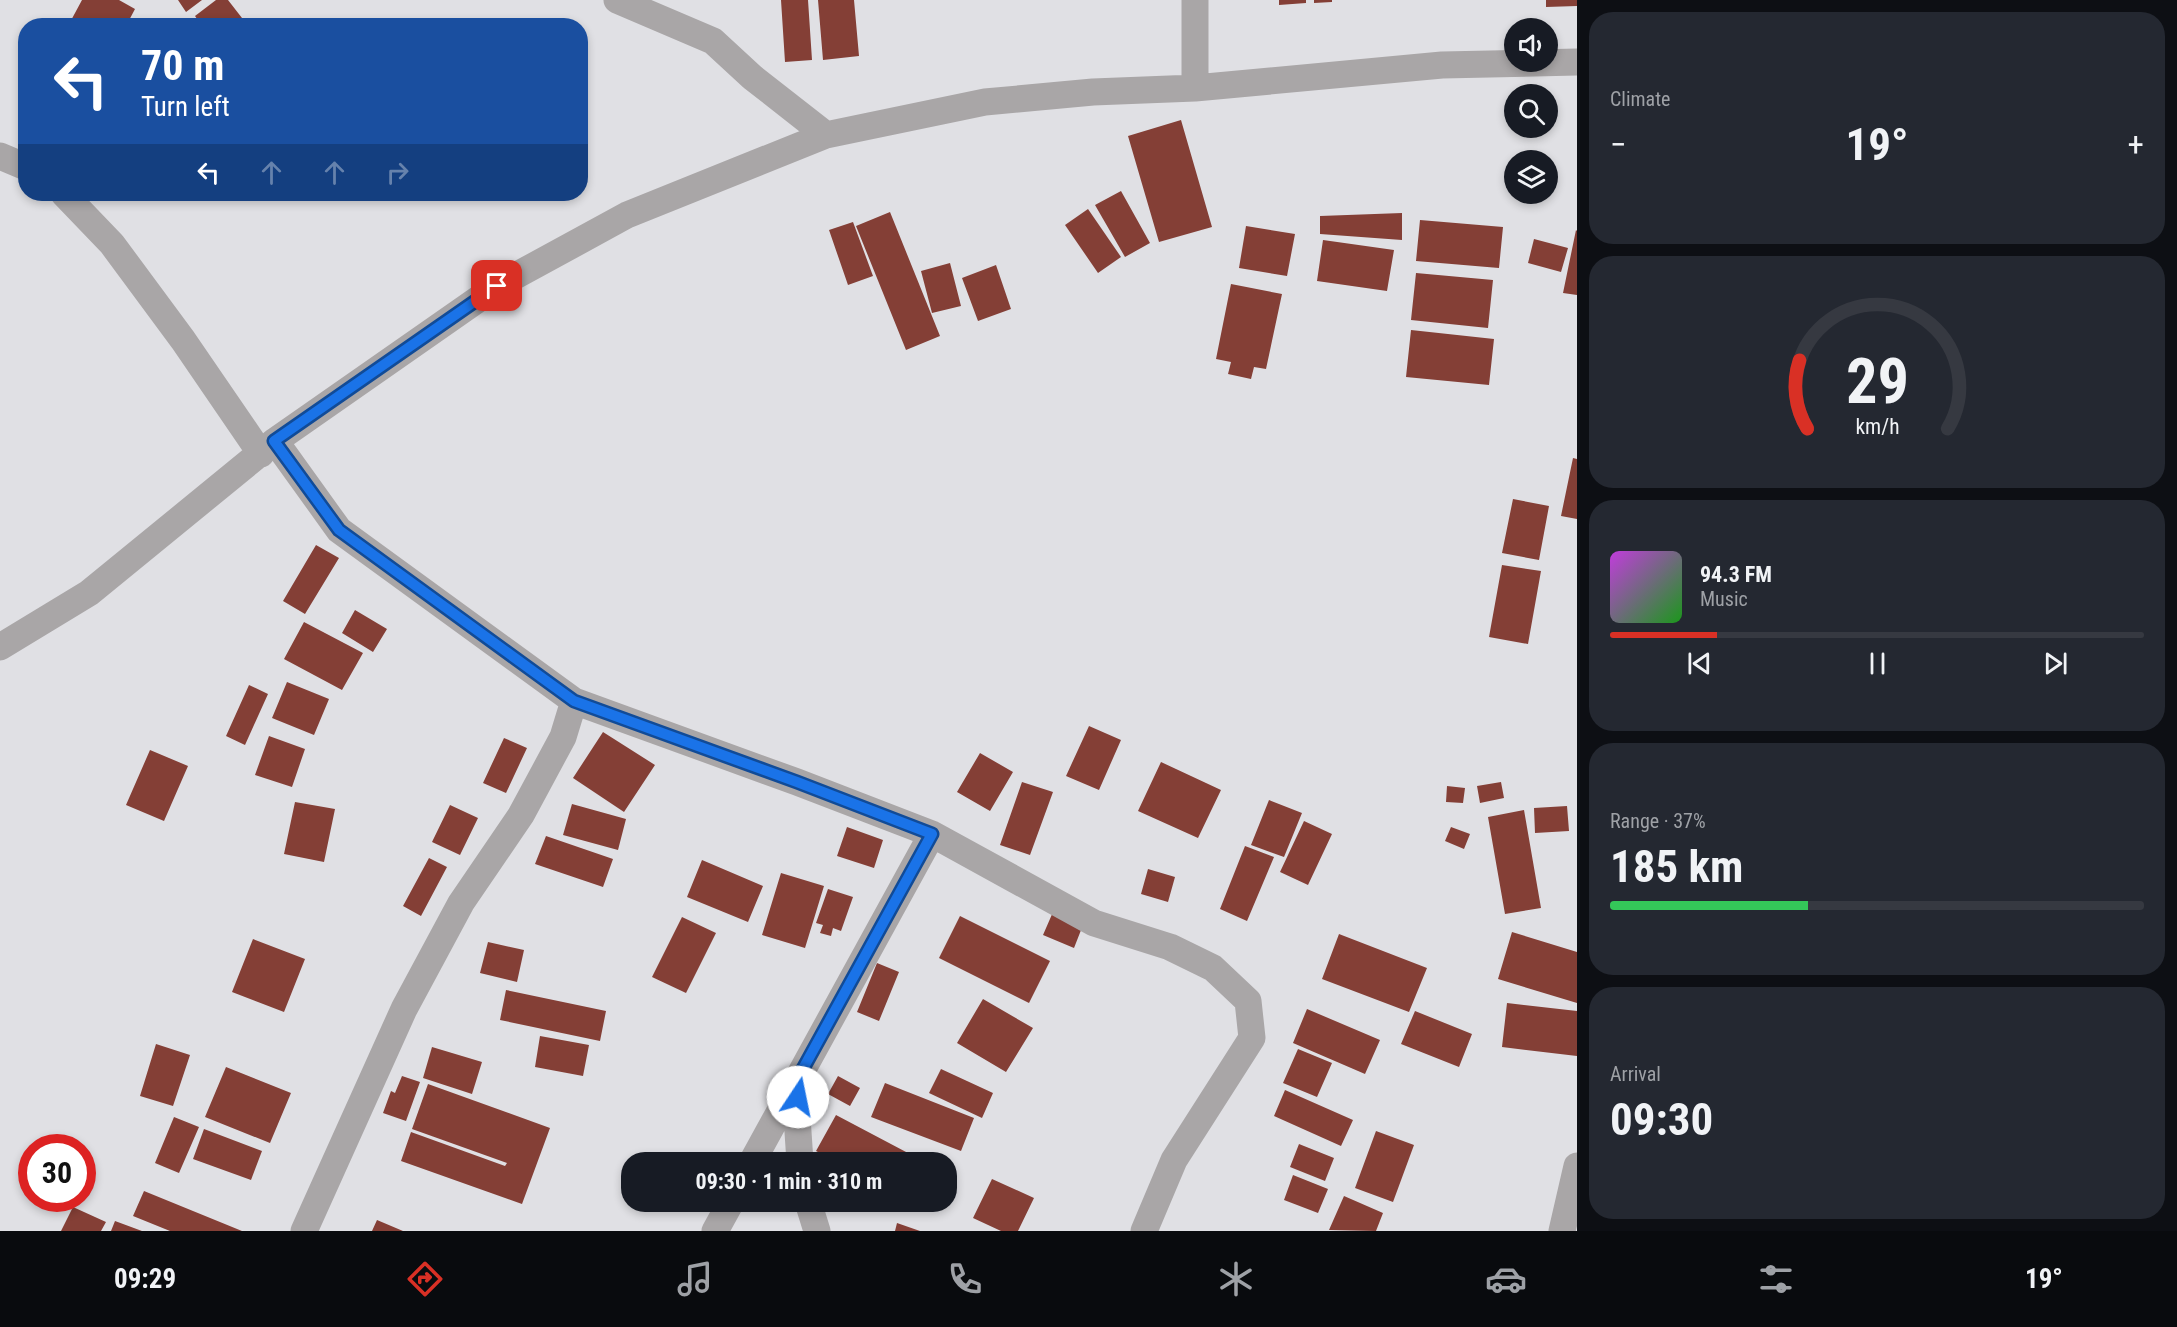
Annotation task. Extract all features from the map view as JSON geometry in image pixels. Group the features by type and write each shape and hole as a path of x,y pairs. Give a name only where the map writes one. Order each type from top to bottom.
{"street":[{"path":"617,0 713,40 752,77 826,135"},
{"path":"1195,0 1196,88"},
{"path":"0,648 89,593 268,447 497,286 627,215 826,135 985,102 1093,92 1196,88 1442,65 1577,62"},
{"path":"0,156 18,164"},
{"path":"71,201 112,244 183,340 268,447 339,530 574,701 932,834 1094,923 1170,947 1213,968 1248,1001 1252,1038 1174,1160 1144,1231"},
{"path":"303,1231 404,1009 461,903 521,815 562,737 574,701"},
{"path":"757,1152 932,834"},
{"path":"799,1076 797,1117 799,1152"},
{"path":"1562,1231 1577,1166"},
{"path":"715,1231 725,1212"},
{"path":"811,1212 817,1231"}],"building":[{"path":"82,0 119,0 135,9 130,18 72,18"},
{"path":"178,0 202,0 186,12"},
{"path":"216,0 228,0 242,18 196,18 195,16"},
{"path":"781,0 808,0 812,60 785,62"},
{"path":"818,0 854,0 859,56 823,60"},
{"path":"1279,0 1306,0 1306,3 1279,5"},
{"path":"1314,0 1332,0 1332,2 1314,3"},
{"path":"1546,0 1577,0 1577,6 1546,7"},
{"path":"1181,120 1212,227 1159,242 1128,136"},
{"path":"1121,191 1150,243 1125,257 1095,205"},
{"path":"1088,209 1121,257 1098,273 1065,225"},
{"path":"890,212 940,336 906,350 856,226"},
{"path":"1402,213 1402,240 1320,234 1320,216"},
{"path":"1420,220 1503,227 1499,268 1416,261"},
{"path":"853,222 873,276 848,285 829,230"},
{"path":"1246,226 1295,234 1287,276 1239,268"},
{"path":"1577,231 1577,295 1563,293"},
{"path":"1534,239 1568,248 1561,272 1528,263"},
{"path":"1323,240 1394,250 1387,291 1317,281"},
{"path":"950,263 961,306 932,313 921,271"},
{"path":"996,265 1011,309 978,321 962,278"},
{"path":"1416,273 1493,280 1488,328 1411,320"},
{"path":"1231,284 1282,294 1266,369 1254,367 1251,379 1228,374 1231,362 1216,359"},
{"path":"1411,330 1494,339 1489,385 1406,377"},
{"path":"1573,458 1577,459 1577,519 1561,516"},
{"path":"1513,499 1549,506 1539,560 1502,553"},
{"path":"316,545 339,558 305,614 283,601"},
{"path":"1502,565 1541,571 1528,644 1489,637"},
{"path":"355,610 387,629 373,652 342,633"},
{"path":"304,622 363,653 342,690 284,659"},
{"path":"287,682 329,699 314,735 272,718"},
{"path":"249,685 268,694 245,745 226,736"},
{"path":"1089,726 1121,740 1099,790 1066,776"},
{"path":"603,732 655,765 624,812 573,778"},
{"path":"269,736 305,749 292,787 255,775"},
{"path":"504,738 527,748 506,793 483,783"},
{"path":"150,750 188,766 164,821 126,805"},
{"path":"980,753 1013,772 990,811 957,792"},
{"path":"1161,762 1221,790 1198,838 1138,811"},
{"path":"1022,782 1053,792 1030,855 1000,845"},
{"path":"1501,782 1504,798 1480,803 1477,786"},
{"path":"1447,786 1465,788 1463,803 1446,802"},
{"path":"1269,800 1302,813 1284,857 1251,845"},
{"path":"295,802 335,809 324,862 284,854"},
{"path":"572,804 626,819 618,850 563,835"},
{"path":"450,805 478,818 460,855 432,842"},
{"path":"1567,806 1569,831 1535,833 1534,808"},
{"path":"1524,810 1541,908 1505,914 1488,817"},
{"path":"1304,821 1332,834 1308,885 1280,872"},
{"path":"847,827 883,840 874,868 837,856"},
{"path":"1451,827 1470,834 1464,849 1445,841"},
{"path":"546,836 613,859 603,887 535,864"},
{"path":"1245,846 1274,857 1247,921 1220,909"},
{"path":"429,858 447,867 421,916 403,906"},
{"path":"702,860 763,886 748,922 687,897"},
{"path":"1148,869 1175,877 1168,902 1141,894"},
{"path":"781,873 824,886 805,948 762,935"},
{"path":"828,889 853,897 841,931 833,928 831,936 820,933 823,925 816,923"},
{"path":"1053,912 1083,925 1074,948 1043,935"},
{"path":"960,916 1050,961 1029,1003 939,958"},
{"path":"682,917 716,933 686,993 652,977"},
{"path":"1512,932 1577,952 1577,1003 1498,979"},
{"path":"1339,934 1427,968 1409,1012 1322,979"},
{"path":"253,939 305,959 284,1012 232,992"},
{"path":"488,942 524,950 517,982 480,973"},
{"path":"877,963 899,972 879,1021 857,1012"},
{"path":"506,990 606,1011 600,1041 500,1020"},
{"path":"983,999 1033,1028 1006,1072 957,1043"},
{"path":"1507,1003 1577,1011 1577,1056 1502,1047"},
{"path":"1307,1009 1380,1040 1365,1074 1293,1043"},
{"path":"1415,1011 1472,1034 1459,1067 1401,1044"},
{"path":"540,1036 589,1045 583,1076 535,1067"},
{"path":"156,1044 190,1055 173,1106 140,1096"},
{"path":"432,1047 482,1062 472,1094 423,1078"},
{"path":"1298,1049 1332,1063 1317,1097 1283,1083"},
{"path":"226,1067 291,1093 270,1143 205,1117"},
{"path":"941,1069 993,1093 982,1118 929,1093"},
{"path":"402,1076 420,1082 406,1121 383,1113 391,1091 395,1093"},
{"path":"838,1076 860,1088 850,1106 828,1094"},
{"path":"885,1083 974,1118 961,1151 871,1117"},
{"path":"428,1084 550,1128 522,1204 401,1161 411,1132 505,1166 507,1163 412,1129"},
{"path":"1285,1090 1353,1120 1341,1146 1274,1116"},
{"path":"836,1115 906,1152 818,1152 816,1151"},
{"path":"174,1117 199,1127 179,1173 155,1163"},
{"path":"204,1129 262,1151 251,1180 193,1159"},
{"path":"1376,1131 1414,1145 1393,1202 1355,1188"},
{"path":"1299,1144 1334,1158 1325,1181 1290,1167"},
{"path":"1293,1175 1328,1189 1318,1213 1284,1200"},
{"path":"992,1179 1034,1198 1018,1231 1001,1231 973,1218"},
{"path":"144,1191 242,1231 170,1231 133,1216"},
{"path":"1344,1196 1383,1213 1376,1231 1329,1230"},
{"path":"70,1212 84,1212 106,1222 101,1231 61,1231"},
{"path":"377,1220 403,1231 372,1231"},
{"path":"115,1221 142,1231 111,1231"},
{"path":"897,1223 920,1231 895,1231"}],"route":[{"path":"497,286 274,441 339,530 574,701 932,834 799,1076 798,1097"}]}
